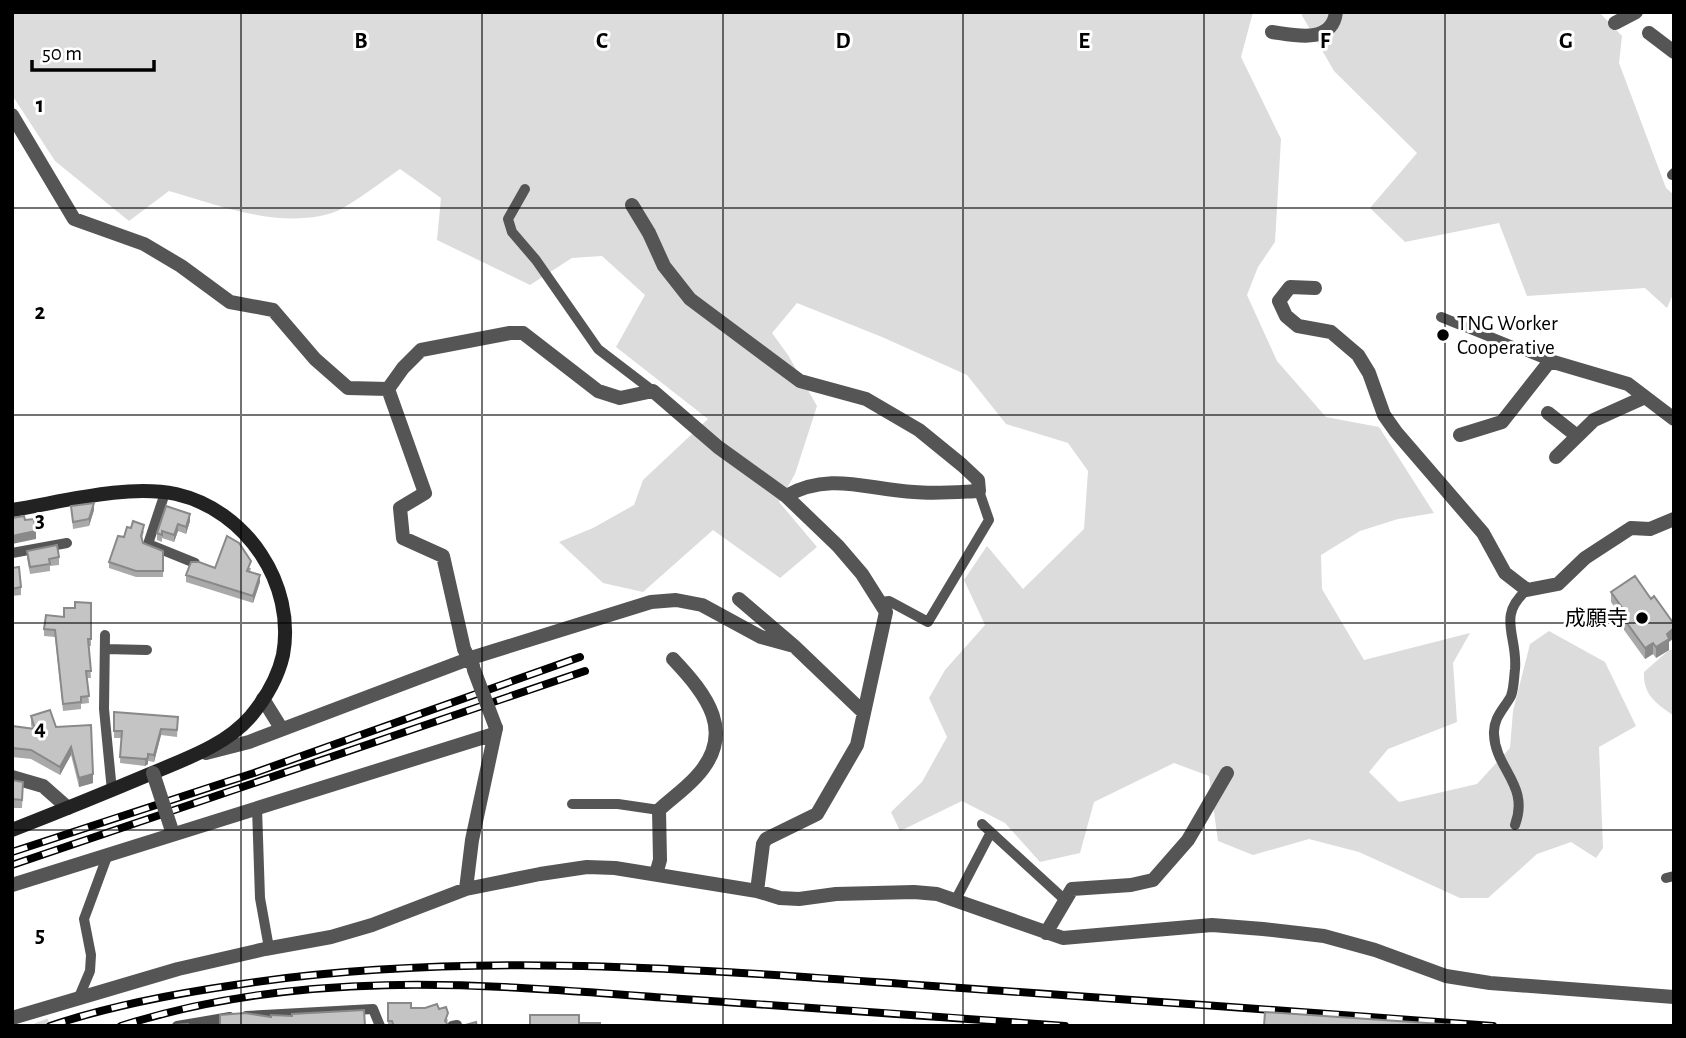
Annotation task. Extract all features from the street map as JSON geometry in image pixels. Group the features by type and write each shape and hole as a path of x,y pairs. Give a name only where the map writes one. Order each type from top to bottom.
{"street":[{"path":"1272,32 1312,37 1326,30 1335,20 1336,12"},
{"path":"1615,23 1636,12"},
{"path":"1649,33 1674,52"},
{"path":"12,115 74,219 144,244 181,266 230,302 273,310 316,359 348,388 388,388"},
{"path":"632,205 664,266 690,299 800,381 866,398 919,430 978,480 979,491 913,492 837,483 799,488 786,496"},
{"path":"1315,288 1290,287 1279,301 1286,316 1298,326 1331,332 1358,355 1369,373 1384,415 1396,432 1483,533 1505,573 1528,590 1558,584 1585,558 1631,528 1650,529 1674,519"},
{"path":"388,388 422,350 510,333 523,333 598,391 620,398 653,391 718,447 786,496 838,546 881,602 886,612 857,745 817,814 766,839 763,844 757,891"},
{"path":"1460,435 1502,422 1550,361 1628,384 1674,419"},
{"path":"388,388 425,493 400,508 403,538 443,556 464,649 473,664 495,731 472,840 466,890"},
{"path":"1556,457 1594,420 1645,397"},
{"path":"1548,413 1577,436"},
{"path":"12,510 123,492 178,495 211,508 248,536 264,556 276,584 285,626 282,656 274,682 250,716 229,736 194,755 12,830"},
{"path":"740,599 863,712"},
{"path":"194,755 248,742 281,728 651,602 676,600 702,605 761,637 794,646"},
{"path":"656,874 660,860 659,810 697,776 710,756 716,739 716,719 698,686 673,659"},
{"path":"263,698 281,728"},
{"path":"12,885 495,731"},
{"path":"153,772 173,834"},
{"path":"1046,933 1072,889 1131,885 1153,880 1188,840 1227,773"},
{"path":"12,777 43,786 68,808"},
{"path":"14,1014 38,1016 79,997 97,995 178,969 331,937 372,925 466,890 587,867 656,874 757,891 780,898 914,892 937,894 1063,938 1212,925 1324,936 1376,950 1446,976 1490,983 1674,998"}],"lane":[{"path":"525,189 508,219 512,232 536,260 598,349 653,391"},
{"path":"1441,317 1550,361"},
{"path":"881,602 889,601 928,622 989,520 979,491"},
{"path":"165,493 148,544 195,563"},
{"path":"12,553 67,543"},
{"path":"1515,825 1519,813 1518,791 1498,752 1494,736 1495,722 1512,694 1516,657 1509,618 1511,608 1528,590"},
{"path":"105,635 104,709 112,790"},
{"path":"104,649 147,650"},
{"path":"572,804 618,804 659,810"},
{"path":"257,808 260,898 269,948"},
{"path":"955,901 986,828 1065,900"},
{"path":"79,997 90,971 91,955 84,919 108,854"},
{"path":"177,1026 225,1017 373,1009 380,1026"}],"shaded area":[{"path":"12,12 1253,12 1241,57 1281,139 1275,242 1258,267 1247,295 1277,361 1326,417 1379,427 1434,513 1398,519 1360,531 1321,555 1322,589 1364,660 1470,633 1453,663 1457,722 1388,749 1369,772 1399,802 1477,784 1510,748 1513,711 1530,644 1549,631 1605,662 1636,726 1599,747 1603,848 1596,858 1571,842 1537,854 1488,898 1460,898 1359,852 1309,839 1253,855 1218,841 1209,776 1174,763 1094,802 1080,853 1040,862 1005,823 962,801 900,831 891,812 922,782 947,737 929,698 945,670 985,625 964,580 987,546 1023,589 1084,529 1088,471 1068,443 1006,424 967,375 797,303 772,333 817,406 795,474 779,502 817,547 780,578 713,530 643,592 603,583 559,542 593,528 634,505 643,480 708,419 616,347 645,295 602,256 572,258 530,285 437,240 441,198 400,169 339,210 312,217 250,214 169,191 129,221 55,161 12,95"},
{"path":"1300,12 1599,12 1622,36 1619,63 1666,188 1674,195 1674,292 1667,308 1645,288 1527,296 1499,223 1405,242 1370,208 1417,153 1334,71"},
{"path":"1669,650 1674,650 1674,716 1652,698 1644,680 1644,672"}],"building":[{"path":"94,503 89,519 73,522 71,506"},
{"path":"166,506 190,514 186,527 178,524 174,535 162,531 162,535 157,533"},
{"path":"24,516 25,520 34,519 36,531 12,536 12,518"},
{"path":"133,521 144,525 141,536 143,543 163,551 163,571 136,571 109,562 118,536 124,537 127,527 131,528"},
{"path":"227,536 239,543 251,561 247,571 260,575 253,596 186,575 191,562 215,568"},
{"path":"57,545 59,557 49,559 50,564 30,567 27,551"},
{"path":"19,567 21,587 12,589 12,568"},
{"name":"成願寺","path":"1635,576 1651,599 1654,596 1674,624 1674,628 1667,634 1669,639 1656,647 1653,643 1645,648 1624,619 1628,616 1611,592"},
{"path":"75,602 91,603 91,639 88,639 91,671 86,671 89,696 81,697 81,702 63,704 55,630 44,629 46,615 64,617 64,608 75,608"},
{"path":"50,710 56,727 91,725 93,774 79,778 71,747 60,767 31,750 12,748 12,726 35,729 31,716"},
{"path":"114,712 178,717 177,730 161,729 154,755 148,754 148,758 120,757 122,731 114,731"},
{"path":"12,780 23,782 22,800 12,799"},
{"path":"388,1003 411,1003 411,1008 425,1008 437,1004 439,1009 446,1007 448,1013 445,1021 449,1026 394,1026 392,1021 388,1021"},
{"path":"364,1010 365,1026 220,1026 220,1015 245,1013 271,1017"},
{"path":"1265,1012 1471,1026 1264,1026"},
{"path":"530,1015 579,1015 579,1026 530,1026"},
{"path":"581,1023 600,1023 600,1026 581,1026"}],"tunnel":[{"path":"41,1021 43,1026"}],"railway":[{"path":"12,852 254,773 580,657"},
{"path":"12,865 585,671"},
{"path":"50,1026 141,1001 235,985 402,968 485,966 653,968 1493,1026"},
{"path":"121,1026 189,1008 257,995 393,985 530,988 1065,1026"}],"place":[{"name":"TNG Worker Cooperative","path":"1443,335"},
{"name":"成願寺","path":"1642,618"}]}
